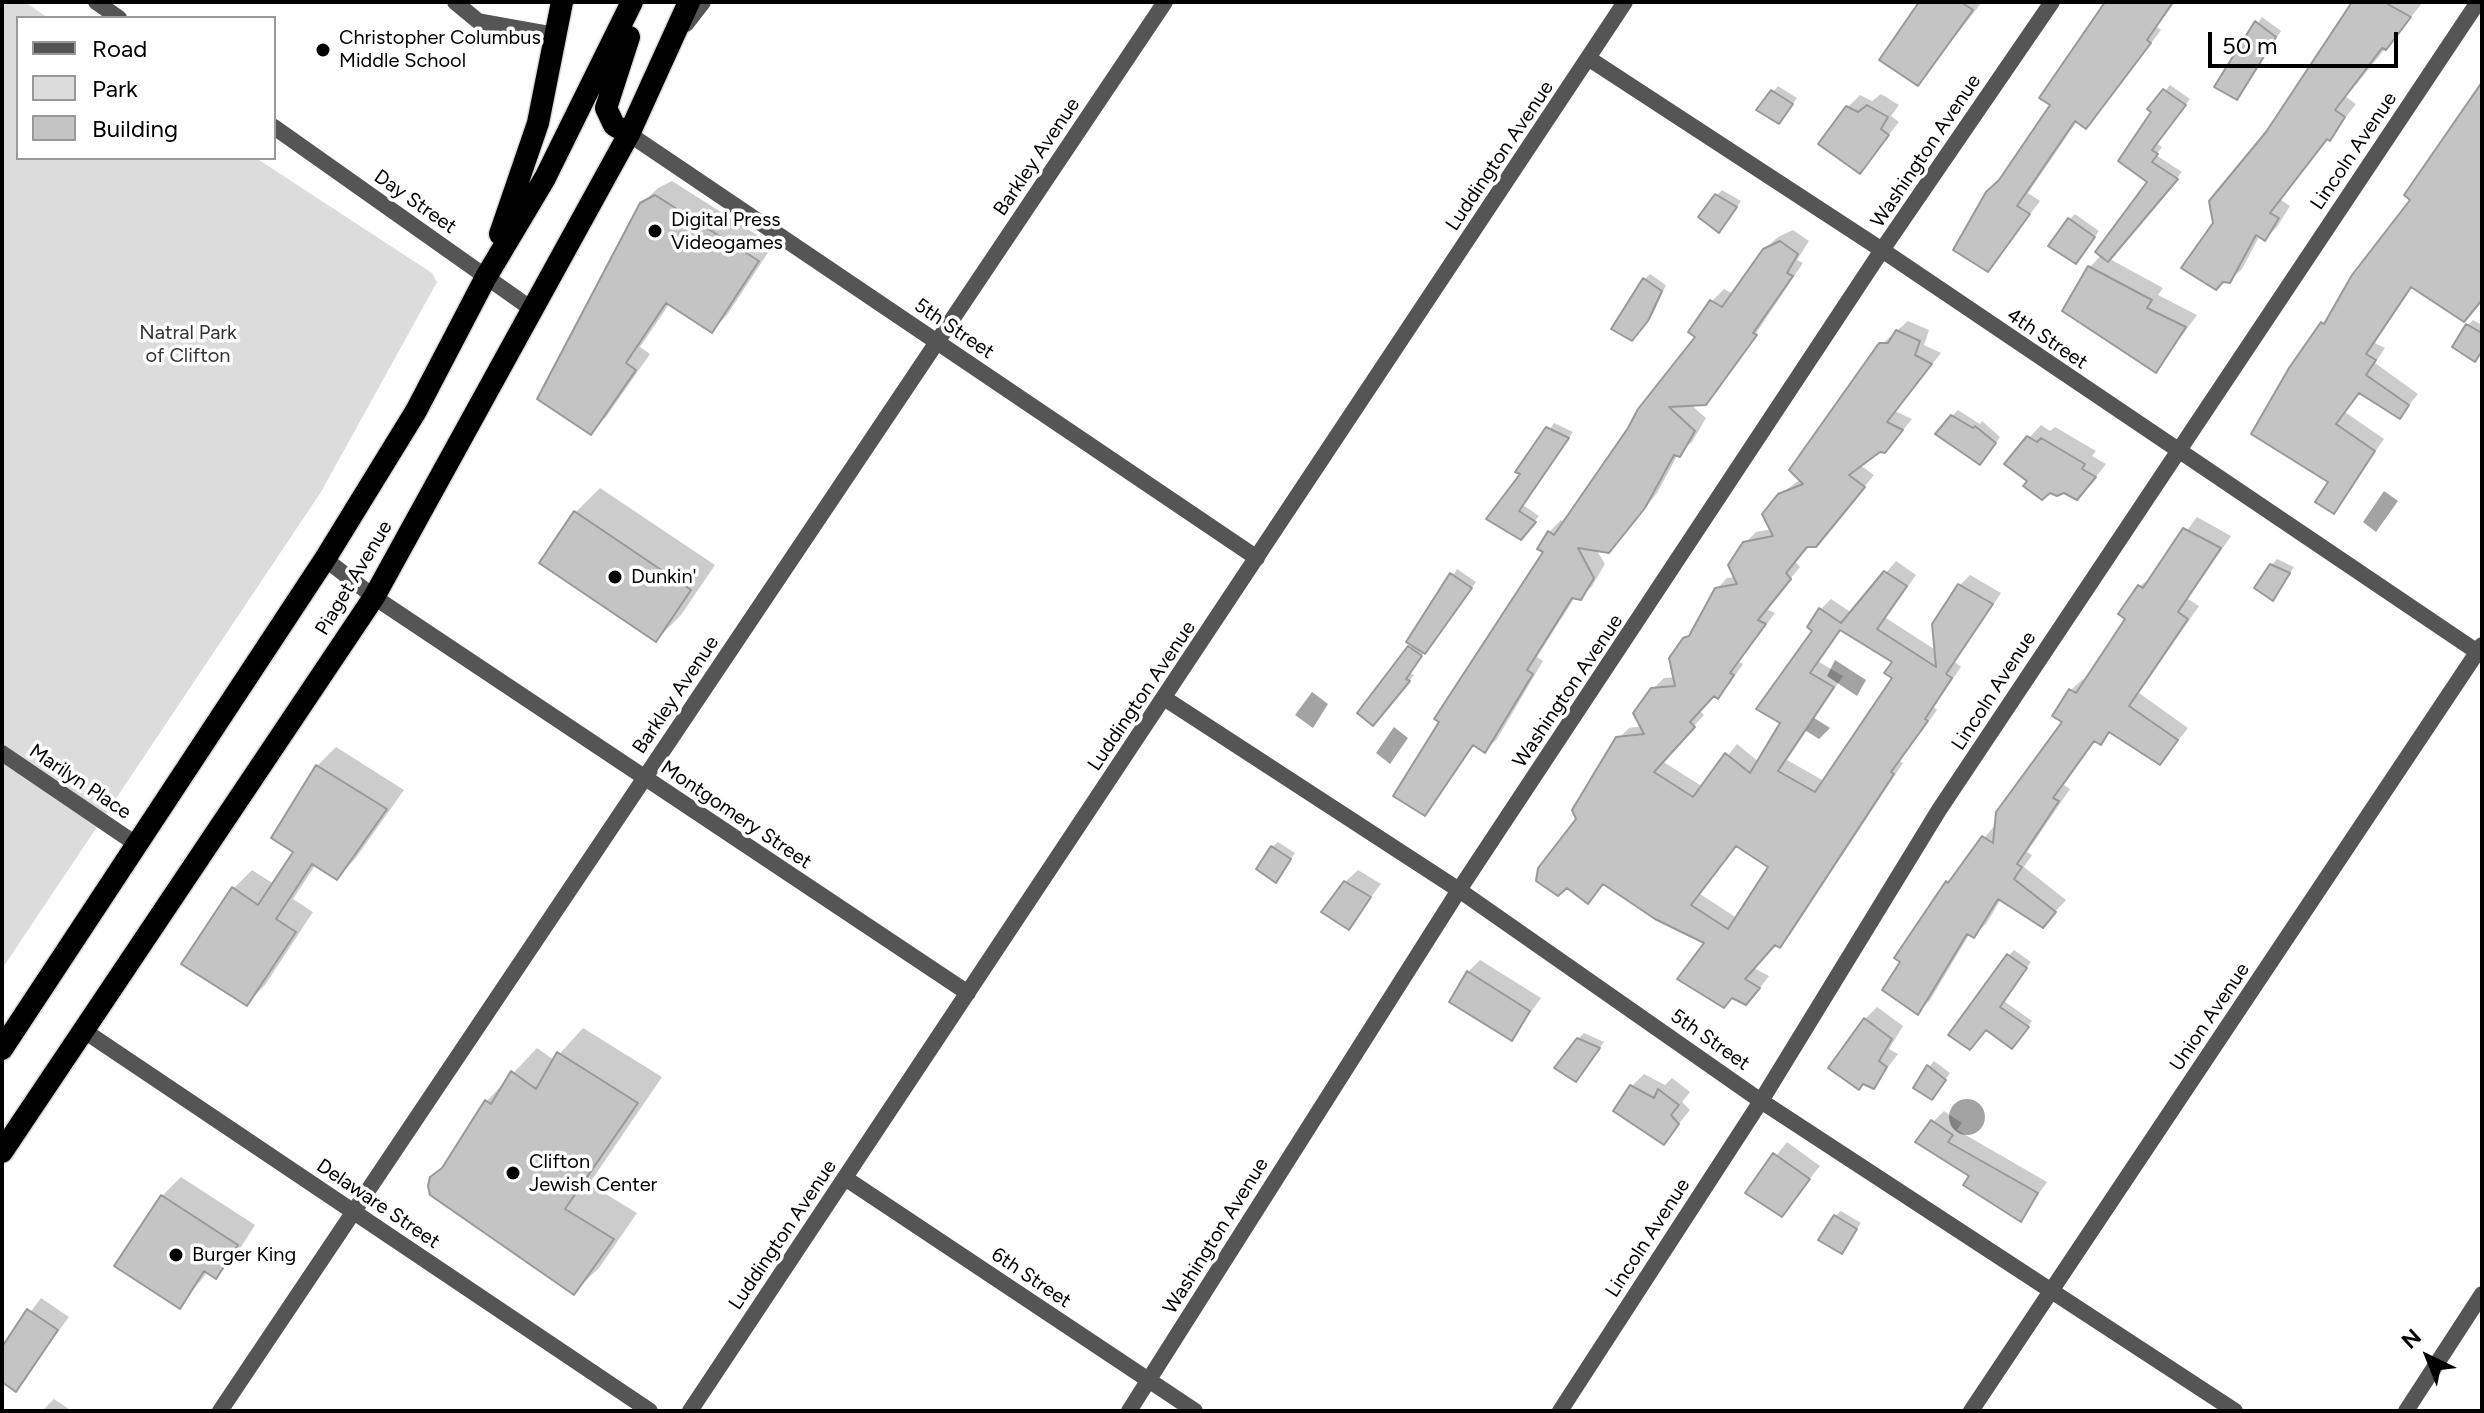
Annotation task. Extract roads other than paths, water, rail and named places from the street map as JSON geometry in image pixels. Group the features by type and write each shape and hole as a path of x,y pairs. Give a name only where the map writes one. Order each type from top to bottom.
{"highway":[{"path":"486,277 538,123 562,2"},
{"name":"Piaget Avenue","path":"2,1049 325,559 416,411 486,277 545,178 632,2"},
{"path":"629,134 614,125 606,108 642,2"},
{"path":"668,47 689,2"},
{"name":"Piaget Avenue","path":"2,1152 374,597 629,134 668,47"}],"street":[{"path":"96,2 116,16"},
{"path":"455,2 478,21 556,35"},
{"name":"Piaget Avenue","path":"668,47 703,2"},
{"name":"Barkley Avenue","path":"220,1411 1165,2"},
{"name":"Washington Avenue","path":"1129,1411 1459,890 1882,250 2052,2"},
{"name":"Lincoln Avenue","path":"1560,1411 1761,1101 1939,810 2478,2"},
{"name":"Luddington Avenue","path":"690,1411 1624,3"},
{"name":"4th Street","path":"1588,58 1882,250 2177,452 2480,651"},
{"name":"Day Street","path":"276,128 533,310"},
{"name":"5th Street","path":"629,134 1257,558"},
{"name":"Montgomery Street","path":"325,559 374,597 968,993"},
{"name":"Union Avenue","path":"1971,1411 2480,651"},
{"name":"5th Street","path":"1164,698 1459,890 1761,1101 2235,1411"},
{"name":"Marilyn Place","path":"2,753 136,844"},
{"name":"Delaware Street","path":"83,1030 650,1411"},
{"name":"6th Street","path":"845,1178 1195,1411"},
{"path":"2406,1411 2482,1294"}],"place":[{"name":"Christopher Columbus Middle School","path":"323,50"},
{"name":"Digital Press Videogames","path":"655,231"},
{"name":"Dunkin'","path":"615,577"},
{"name":"Clifton Jewish Center","path":"513,1173"},
{"name":"Burger King","path":"176,1255"}],"park label":[{"name":"Natral Park of Clifton","path":"188,344"}]}
